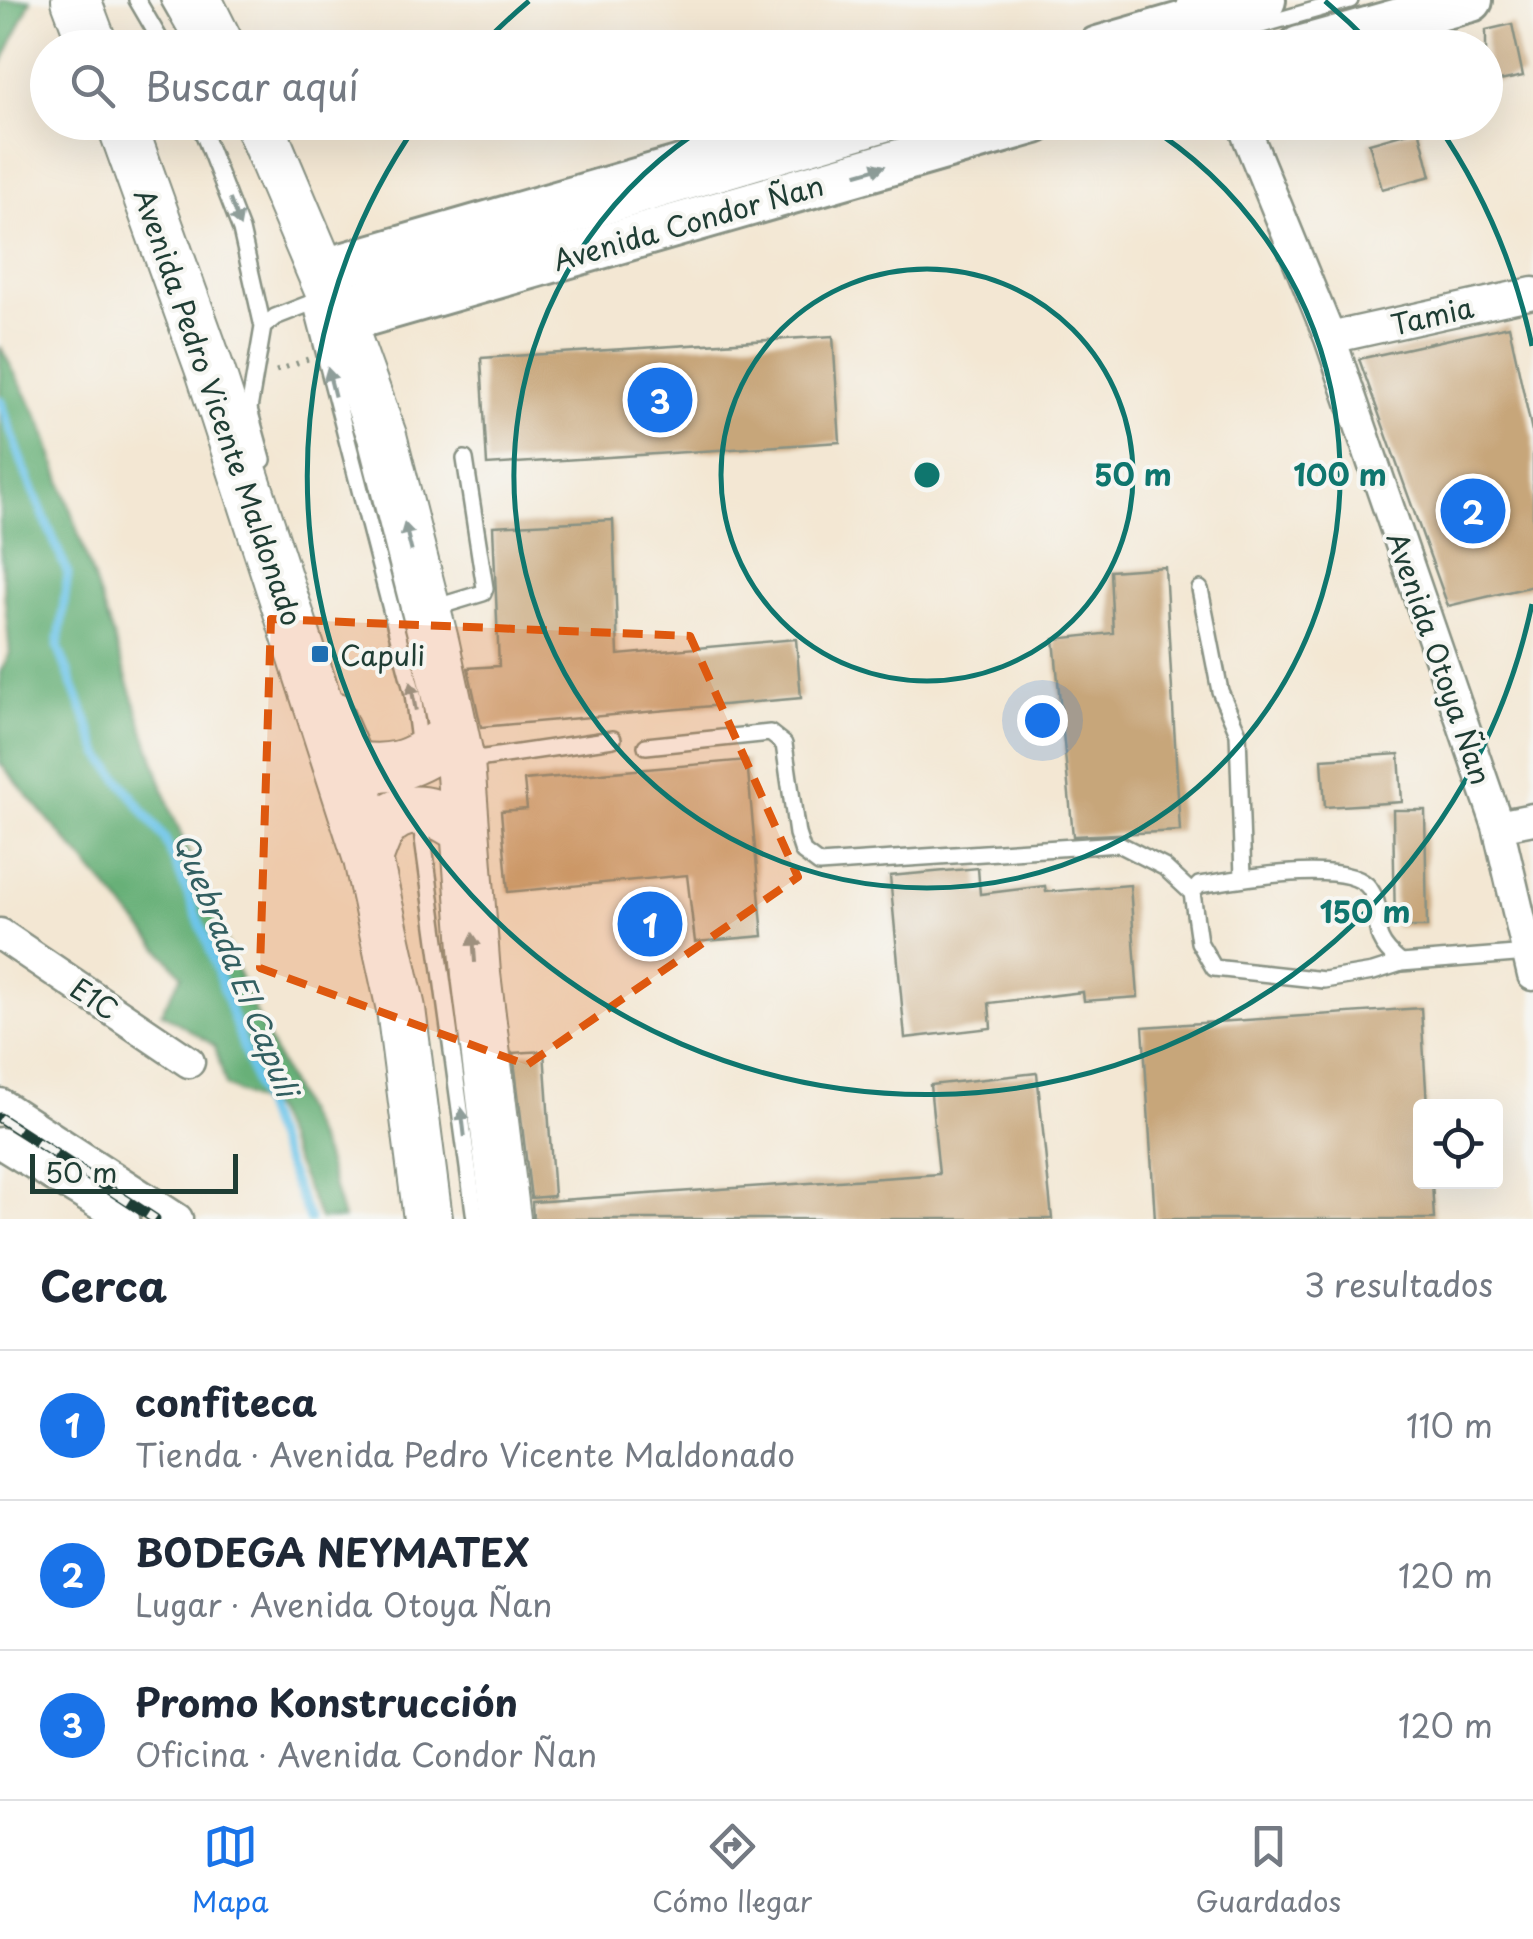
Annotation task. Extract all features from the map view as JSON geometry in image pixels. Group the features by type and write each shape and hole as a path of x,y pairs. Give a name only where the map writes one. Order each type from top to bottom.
{"main road":[{"path":"76,0 87,30"},
{"path":"197,0 212,30"},
{"path":"1200,30 1264,0"},
{"path":"1364,30 1471,0"},
{"name":"Avenida Pedro Vicente Maldonado","path":"127,140 353,766 415,798"},
{"name":"Avenida Pedro Vicente Maldonado","path":"264,140 322,305 382,436 426,610 401,1009 428,1219"},
{"name":"Avenida Condor Ñan","path":"322,305 786,140"},
{"name":"Avenida Condor Ñan","path":"322,305 966,140"},
{"path":"353,766 396,768 415,798 465,832 476,974 506,1219"}],"street":[{"name":"Avenida Otoya Ñan","path":"1249,140 1330,338 1498,826 1530,964"},
{"name":"Tamia","path":"1330,338 1533,293"},
{"path":"1498,826 1533,819"},
{"name":"E1C","path":"0,934 189,1062"},
{"path":"0,1104 177,1219"},
{"path":"0,1142 124,1219"}],"lane":[{"path":"137,0 154,30"},
{"path":"169,0 186,30"},
{"path":"1203,30 1350,0"},
{"path":"207,140 241,230 264,327 248,409 271,484"},
{"path":"264,327 275,317 866,140"},
{"path":"322,305 413,694 415,798 475,1219"},
{"path":"426,610 483,593 486,588 466,459"},
{"path":"1200,590 1220,690 1238,733 1244,877"},
{"path":"334,687 353,766"},
{"path":"646,746 770,732 784,744 803,852 819,864 1120,844 1164,867 1192,893 1200,942 1214,968 1324,980 1401,964 1530,964"},
{"path":"415,798 614,740"},
{"path":"1192,893 1198,885 1244,877 1339,873 1359,879 1371,890 1380,944 1401,964"},
{"path":"408,960 419,1016"}],"path":[{"path":"254,378 322,305"}],"highlighted area":[{"path":"271,619 690,636 798,877 527,1065 260,968"}],"green space":[{"path":"0,0 31,0 0,68"},
{"path":"0,346 42,424 171,811 259,1021 324,1154 343,1219 320,1219 272,1109 226,1086 215,1046 161,1012 182,975 0,763 0,673 10,653 0,546"}],"building":[{"path":"1512,24 1523,76 1503,80 1503,30 1486,30"},
{"path":"1422,140 1431,176 1382,189 1369,143"},
{"path":"1509,326 1533,436 1533,586 1448,606 1359,359"},
{"path":"833,336 840,442 487,465 481,358"},
{"path":"613,520 618,655 796,639 801,698 481,727 468,668 499,666 493,526"},
{"path":"1165,567 1180,831 1073,836 1054,639 1113,633 1110,571"},
{"path":"1399,754 1402,802 1325,807 1322,759"},
{"path":"747,760 763,936 695,942 687,875 508,892 501,811 527,809 524,780"},
{"path":"1393,810 1425,810 1427,927 1395,927"},
{"path":"978,868 980,894 1045,886 1046,892 1130,885 1138,997 1084,1001 1083,992 989,1003 991,1028 905,1038 890,876"},
{"path":"1421,1008 1427,1099 1413,1099 1413,1189 1432,1189 1434,1219 1155,1219 1143,1027"},
{"path":"544,1051 554,1196 531,1198 513,1053"},
{"path":"1037,1073 1052,1219 533,1219 532,1202 939,1174 930,1085"}],"waterway":[{"name":"Quebrada El Capuli","path":"0,400 68,574 58,647 100,754 165,839 207,941 270,1126 309,1219"}],"railway":[{"path":"0,1118 155,1219"}],"place":[{"name":"Promo Konstrucción","path":"660,400"},
{"name":"BODEGA NEYMATEX","path":"1473,511"},
{"name":"Capuli","path":"320,654"},
{"name":"confiteca","path":"650,924"}]}
